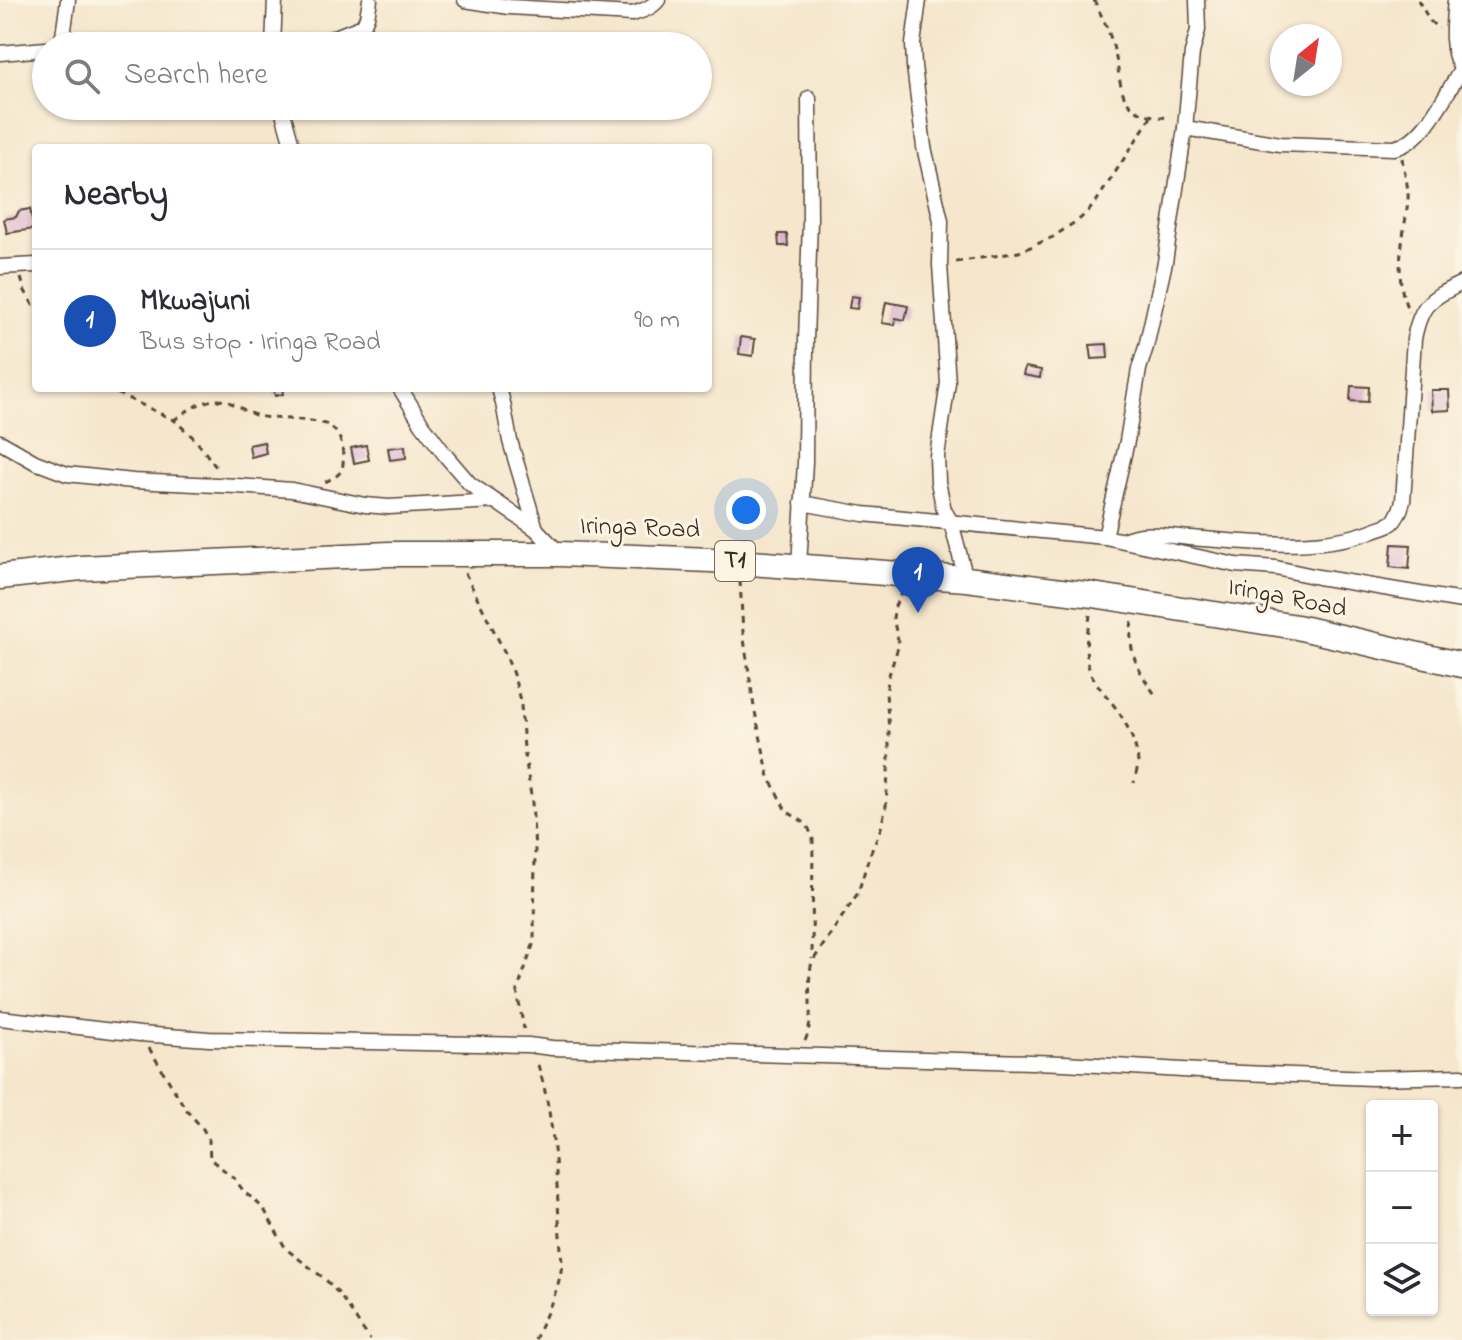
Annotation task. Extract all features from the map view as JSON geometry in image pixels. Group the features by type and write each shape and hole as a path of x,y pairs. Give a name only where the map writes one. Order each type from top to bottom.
{"highway":[{"name":"Iringa Road","path":"0,577 81,568 389,554 560,554 739,562 966,579 1093,595 1297,627 1462,665"}],"street":[{"path":"64,32 68,0"},
{"path":"274,32 275,0"},
{"path":"348,32 363,26 370,0"},
{"path":"465,0 509,7 552,5 632,14 658,0"},
{"path":"919,0 913,44 914,66 924,147 941,221 940,265 948,383 937,456 938,482 966,579"},
{"path":"1105,537 1127,441 1139,369 1165,262 1198,30 1197,0"},
{"path":"1186,124 1280,144 1403,146 1423,130 1462,70 1457,62 1454,42 1455,0"},
{"path":"0,53 32,50"},
{"path":"799,566 805,462 809,98"},
{"path":"285,120 292,144"},
{"path":"0,267 32,265"},
{"path":"1123,540 1144,533 1318,544 1357,537 1392,523 1403,501 1418,316 1440,293 1462,283"},
{"path":"402,392 422,424 470,484 536,529 560,554"},
{"path":"500,392 510,441 536,529"},
{"path":"0,442 35,462 67,474 237,486 389,507 493,501"},
{"path":"802,503 863,514 1105,537 1236,565 1276,568 1462,601"},
{"path":"0,1018 209,1039 528,1045 1064,1063 1372,1078 1462,1076"}],"path":[{"path":"1094,0 1113,43 1121,93 1131,106 1151,117 1186,124"},
{"path":"1418,0 1432,23 1454,42"},
{"path":"940,265 1019,252 1053,237 1081,218 1094,205 1151,117"},
{"path":"1403,146 1408,200 1402,236 1400,287 1416,329"},
{"path":"17,267 32,303"},
{"path":"113,392 174,420 195,439 223,476 237,486"},
{"path":"124,398 125,392"},
{"path":"174,420 201,403 221,400 268,418 325,423 342,443 343,469 312,494"},
{"path":"457,555 515,680 521,705 534,829 534,942 517,992 528,1045 537,1060 544,1084 553,1132 562,1262 558,1290 535,1340"},
{"path":"739,562 743,632 754,707 769,777 786,811 805,823 813,839 810,1018 808,1035 799,1055"},
{"path":"812,962 858,893 881,828 886,806 889,756 886,693 899,644 893,618 899,595 912,575"},
{"path":"1093,595 1088,634 1089,668 1100,690 1112,703 1130,733 1138,765 1134,783"},
{"path":"1135,602 1131,650 1156,696"},
{"path":"140,1034 185,1108 203,1129 209,1140 210,1159 234,1178 265,1211 286,1249 325,1279 340,1295 370,1340"}],"building":[{"path":"30,209 32,229 7,233 4,219 16,217 19,211"},
{"path":"778,234 787,234 788,246 779,246"},
{"path":"851,296 859,297 857,309 849,308"},
{"path":"886,302 908,306 905,320 896,318 895,325 882,323"},
{"path":"741,337 755,339 753,356 739,354"},
{"path":"1107,344 1108,358 1092,359 1090,345"},
{"path":"1025,367 1041,370 1040,378 1023,375"},
{"path":"1351,386 1369,387 1368,402 1350,401"},
{"path":"1431,390 1449,390 1450,410 1432,411"},
{"path":"264,442 266,453 251,457 249,445"},
{"path":"366,445 369,460 354,463 351,448"},
{"path":"405,446 406,458 390,460 388,448"},
{"path":"1392,544 1411,545 1409,569 1390,567"}],"place":[{"name":"Mkwajuni","path":"918,613"}]}
